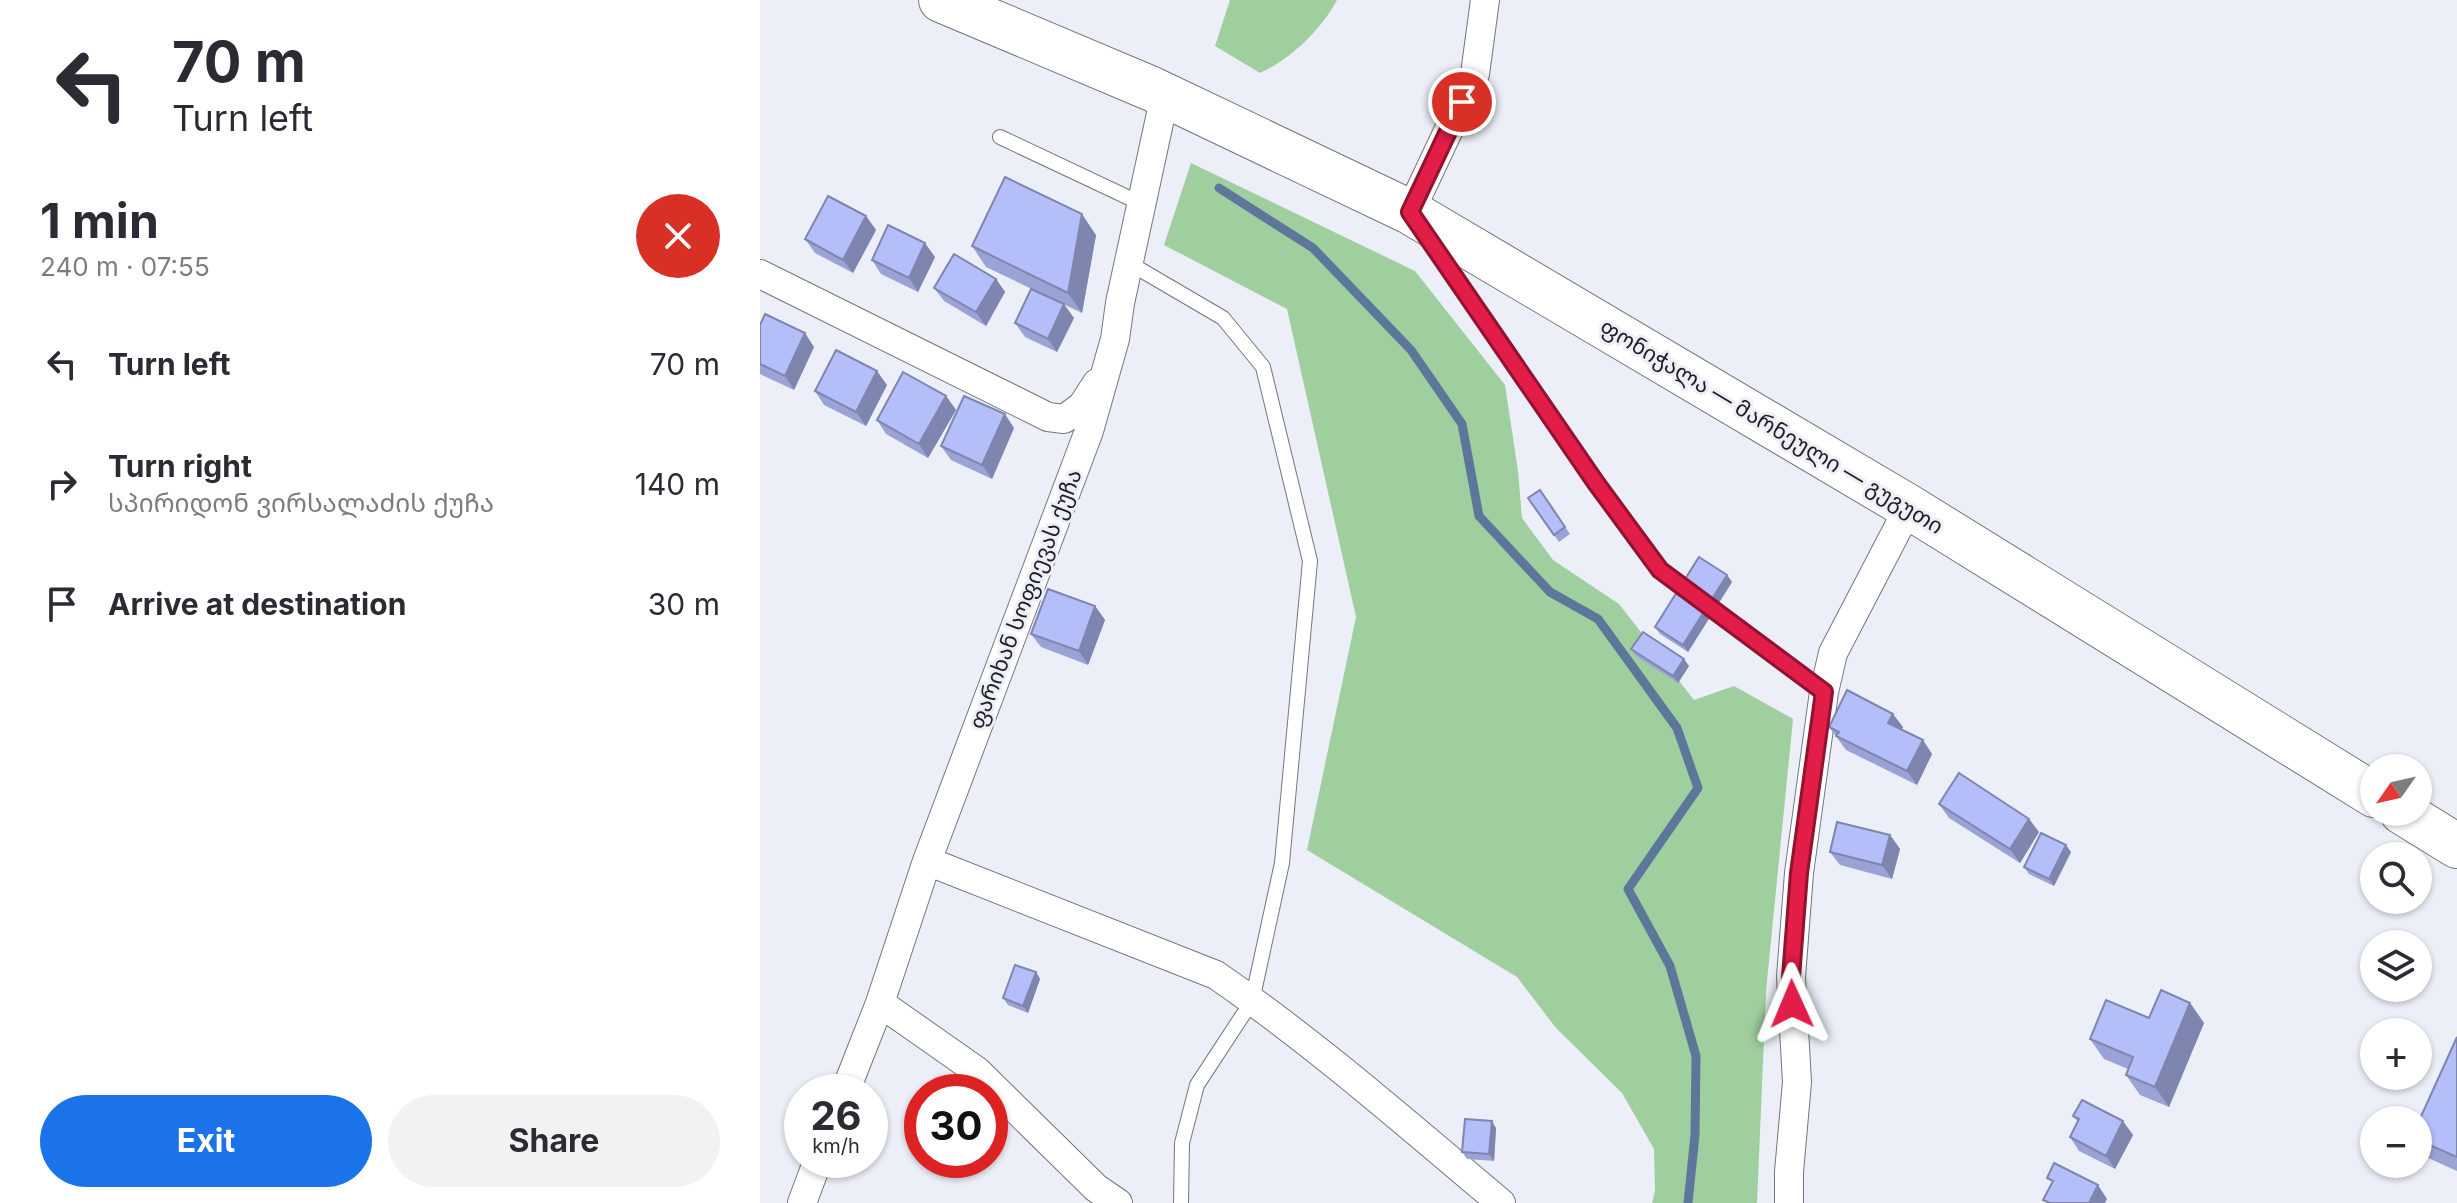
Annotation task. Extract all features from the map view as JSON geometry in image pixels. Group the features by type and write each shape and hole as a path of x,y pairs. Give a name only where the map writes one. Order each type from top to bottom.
{"highway":[{"path":"941,0 1159,92"},
{"path":"1021,0 1159,92"},
{"name":"ფონიჭალა — მარნეული — გუგუთი","path":"1159,92 1410,212 1909,507 2360,786"},
{"path":"2425,826 2457,846"}],"street":[{"path":"1410,212 1475,74 1485,0"},
{"name":"ფარიხან სოფიევას ქუჩა","path":"852,1074 880,1003 927,861 1089,431 1115,339 1142,204 1159,92"},
{"path":"760,274 1048,417 1064,419 1082,406 1104,372"},
{"path":"1789,1203 1797,1082 1791,977 1799,873 1824,692 1833,653 1909,507"},
{"path":"927,861 1216,975 1414,1130 1501,1203"},
{"path":"880,1003 977,1071 1096,1188 1118,1203"},
{"path":"802,1203 811,1178"}],"lane":[{"path":"1000,137 1142,204"},
{"path":"1410,212 1596,483 1660,570 1824,692"},
{"path":"1129,263 1223,318 1263,367 1310,561 1282,863 1252,1001 1197,1085 1182,1143 1181,1203"}],"green space":[{"path":"1230,0 1337,0 1323,22 1304,42 1283,60 1260,73 1215,46"},
{"path":"1191,163 1415,271 1505,385 1522,518 1553,560 1619,604 1694,700 1734,686 1793,719 1766,991 1757,1203 1652,1203 1655,1191 1654,1149 1622,1093 1556,1028 1517,977 1307,850 1356,617 1287,309 1164,245"}],"building":[{"path":"1005,177 1082,214 1068,293 972,246"},
{"path":"828,196 866,216 843,260 805,239"},
{"path":"888,225 925,243 909,278 872,260"},
{"path":"954,254 996,279 976,312 934,288"},
{"path":"1031,289 1064,304 1048,339 1015,323"},
{"path":"765,314 805,333 785,376 760,364 760,325"},
{"path":"836,350 877,371 856,412 815,391"},
{"path":"903,372 946,396 919,444 877,420"},
{"path":"964,396 1005,414 982,465 941,446"},
{"path":"1540,490 1565,527 1554,535 1528,498"},
{"path":"1699,557 1727,575 1683,645 1655,627"},
{"path":"1048,589 1095,606 1079,651 1031,634"},
{"path":"1643,632 1684,659 1673,676 1631,649"},
{"path":"1847,690 1893,714 1888,723 1923,740 1907,771 1836,736 1839,732 1829,727"},
{"path":"1959,773 2029,819 2010,849 1939,804"},
{"path":"1837,822 1890,835 1882,865 1830,852"},
{"path":"2041,833 2066,845 2049,879 2024,867"},
{"path":"1015,965 1036,972 1023,1006 1003,998"},
{"path":"2161,990 2190,1003 2155,1087 2126,1075 2133,1057 2090,1039 2106,1000 2149,1018"},
{"path":"2457,1037 2457,1157 2432,1146 2432,1106 2426,1106"},
{"path":"2082,1100 2123,1121 2106,1156 2070,1137 2079,1119 2073,1116"},
{"path":"1465,1119 1492,1121 1489,1154 1462,1152"},
{"path":"2054,1163 2098,1185 2089,1203 2050,1203 2043,1200 2053,1181 2047,1178"}],"waterway":[{"path":"1219,188 1313,248 1411,350 1462,424 1479,516 1550,592 1598,619 1677,728 1698,788 1628,889 1670,966 1696,1056 1695,1135 1688,1203"}],"route":[{"path":"1462,102 1410,212 1596,483 1660,570 1824,692 1799,873 1791,977 1792,1004"}]}
